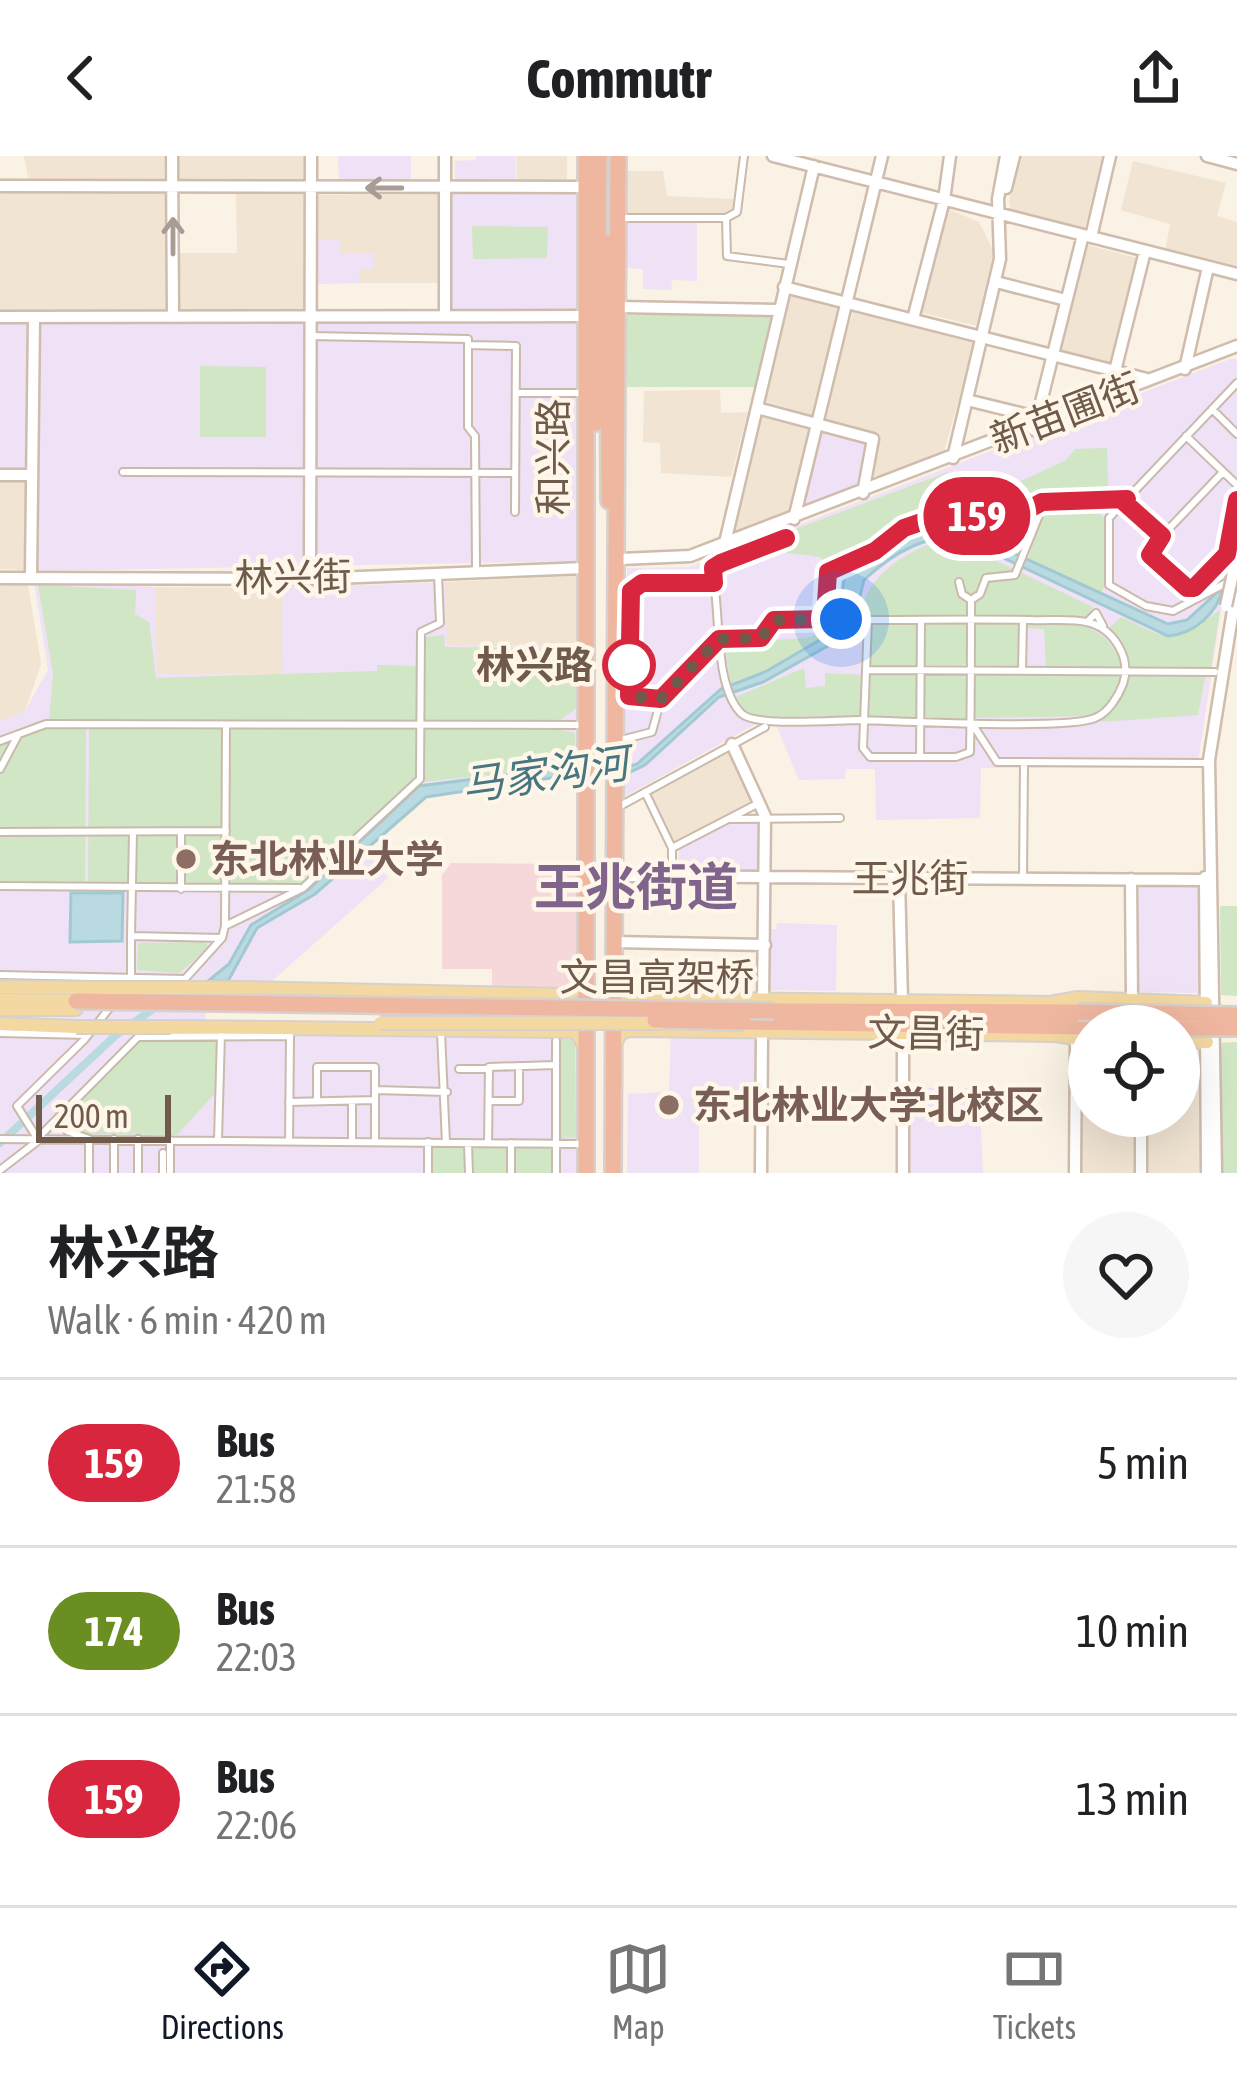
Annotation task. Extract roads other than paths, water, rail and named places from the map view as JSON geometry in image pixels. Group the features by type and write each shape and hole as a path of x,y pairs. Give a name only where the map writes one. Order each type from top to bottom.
{"highway":[{"name":"和兴路","path":"586,156 585,725 604,754"},
{"name":"和兴路","path":"599,156 595,663 604,754"},
{"name":"和兴路","path":"604,754 609,156"},
{"name":"和兴路","path":"604,754 620,561 618,156"},
{"path":"586,290 598,241"},
{"path":"608,330 620,388"},
{"path":"585,384 596,418"},
{"path":"586,566 596,543"},
{"path":"585,702 595,663"},
{"path":"589,1173 594,896 604,754"},
{"path":"589,1173 586,876 604,754"},
{"path":"601,787 616,807 610,1173"},
{"path":"601,787 610,1173"},
{"path":"586,876 594,896"},
{"path":"586,1046 594,953"},
{"name":"文昌高架桥","path":"689,1016 769,1005 812,1017"},
{"name":"文昌高架桥","path":"79,1012 689,1016 743,1022 812,1017 1068,1024"},
{"name":"文昌高架桥","path":"1200,1018 1237,1016"},
{"path":"1200,1028 1237,1028"}],"main road":[{"path":"615,976 626,995 650,998 769,1005 1054,1003 1068,1014"},
{"path":"0,1029 241,988 572,994 584,983"},
{"path":"385,990 371,998 369,1005 371,1017 380,1023 576,1026 689,1016"},
{"path":"548,994 559,1000 564,1014 553,1036"},
{"path":"0,997 79,1012"},
{"path":"0,997 38,1000 79,1012"},
{"path":"0,997 171,1027 290,1032 334,1028"},
{"path":"586,1046 577,1033 334,1028 253,1020 248,1004 260,998 575,1003 689,1016"},
{"path":"650,998 641,1003 638,1017 651,1030"},
{"path":"1121,1005 1132,1000 1211,1002"},
{"path":"812,1017 847,1001"},
{"path":"1157,1001 1162,1005"},
{"path":"812,1017 846,1032"},
{"path":"613,1049 622,1032 651,1030"},
{"name":"文昌街","path":"651,1030 1055,1035 1068,1030"},
{"path":"1200,1042 1210,1042"}],"street":[{"path":"172,156 173,316"},
{"path":"310,156 310,573"},
{"path":"445,156 445,316"},
{"path":"619,218 726,218 737,212 744,156"},
{"path":"773,156 1237,274"},
{"path":"794,518 882,156"},
{"path":"913,320 944,200 950,156"},
{"path":"973,448 963,437 1000,259 1010,156"},
{"path":"971,401 1035,424 1110,156"},
{"path":"1207,156 1234,159"},
{"path":"725,545 814,166"},
{"path":"0,186 586,188"},
{"path":"952,459 1000,283 1002,214"},
{"path":"726,218 727,256 789,264"},
{"path":"1107,399 1144,251"},
{"path":"1185,368 1208,267"},
{"path":"1000,283 1066,300"},
{"path":"784,286 1153,380"},
{"path":"619,308 778,310"},
{"path":"0,317 585,316"},
{"path":"32,574 34,317"},
{"path":"310,336 468,338 476,567"},
{"path":"468,345 516,346 515,512"},
{"name":"新苗圃街","path":"952,459 1237,349"},
{"path":"1235,580 1178,610 1146,606 1109,585 1109,518 1237,383"},
{"path":"516,393 585,384"},
{"path":"757,408 873,439 863,492"},
{"path":"1212,409 1237,434"},
{"name":"新苗圃街","path":"620,561 690,560 1035,424"},
{"path":"1186,436 1237,485"},
{"path":"122,472 515,472"},
{"path":"1223,472 1150,555 1187,588 1194,588 1227,554 1237,500"},
{"path":"0,475 32,475"},
{"path":"825,619 828,572 875,551 904,528 927,520 1020,514 1044,502 1126,501 1162,536"},
{"path":"971,600 980,594 986,578 1015,575 1019,570 1044,502"},
{"path":"1093,503 1109,518"},
{"path":"786,538 713,568 727,680 739,711 755,721 867,720 970,722 1089,721 1114,700 1126,670 1121,652 1096,613 1087,622 971,619 868,620 867,720 863,748 870,757 967,754 970,722 971,670 971,619 971,600"},
{"path":"1211,1002 1203,763 1237,547"},
{"name":"林兴街","path":"0,576 586,566"},
{"name":"林兴街","path":"0,576 310,579 586,566"},
{"path":"225,926 302,888 420,779 421,632 440,623 438,574"},
{"path":"959,582 962,594 971,600"},
{"path":"661,699 629,696 631,591 642,583 714,583"},
{"path":"1212,1173 1209,760 1230,605"},
{"path":"604,754 652,732 661,699 719,639 761,638 774,620 841,619"},
{"path":"920,757 921,620"},
{"path":"1022,620 1022,670"},
{"path":"867,670 1215,672"},
{"path":"970,722 997,762 1203,763"},
{"path":"0,741 46,724 585,725"},
{"path":"0,974 185,979 222,938 225,926 226,726"},
{"path":"616,807 764,727"},
{"path":"0,769 19,734"},
{"path":"732,745 765,816 764,945 769,1005"},
{"path":"1023,878 1024,763"},
{"path":"645,792 672,848 672,876"},
{"path":"672,848 760,803"},
{"path":"731,819 840,818"},
{"path":"133,831 131,936 138,1037"},
{"path":"181,831 181,889"},
{"path":"0,832 226,831"},
{"name":"王兆街","path":"616,876 1205,880"},
{"path":"899,878 902,1001"},
{"path":"1131,879 1132,1000"},
{"path":"0,886 302,888"},
{"path":"131,936 222,938"},
{"path":"615,942 764,945"},
{"path":"40,1138 17,1106 79,1012 97,1018 135,976"},
{"path":"441,1030 446,1143"},
{"path":"0,1170 40,1138 138,1037 290,1032 289,1141"},
{"path":"761,1173 762,1032"},
{"path":"902,1173 903,1033"},
{"path":"218,1140 221,1034"},
{"path":"553,1036 556,1173"},
{"path":"459,1069 556,1065"},
{"path":"489,1101 519,1101 519,1066"},
{"path":"317,1101 317,1067 375,1067 375,1142"},
{"path":"488,1143 489,1069"},
{"path":"289,1102 447,1092"},
{"path":"352,1101 352,1142"},
{"path":"63,1115 68,1131 89,1139"},
{"path":"1075,1173 1076,1137"},
{"path":"1141,1137 1141,1173"},
{"path":"0,1139 586,1144"},
{"path":"89,1139 89,1173"},
{"path":"114,1139 114,1173"},
{"path":"137,1139 138,1173"},
{"path":"166,1173 170,1140"},
{"path":"428,1142 428,1173"},
{"path":"468,1143 469,1173"},
{"path":"511,1143 511,1173"},
{"path":"163,1153 166,1173"}],"water":[{"path":"950,524 1168,624 1187,620 1223,587 1203,620 1168,636 970,542 927,541 887,561 864,580 851,633 763,682 719,697 645,765 624,775 624,768 637,764 721,689 765,672 842,627 843,583 863,562"},
{"path":"577,766 577,774 426,797 315,894 257,928 228,981 208,981 229,964 251,925 308,890 419,786"},
{"path":"71,893 123,893 122,941 70,942"}],"waterway":[{"name":"马家沟河","path":"0,1143 116,1035 156,1007"}],"place":[{"name":"林兴路","path":"629,665"},
{"name":"东北林业大学","path":"186,859"},
{"name":"东北林业大学北校区","path":"669,1105"}],"district":[{"name":"王兆街道","path":"636,886"}]}
